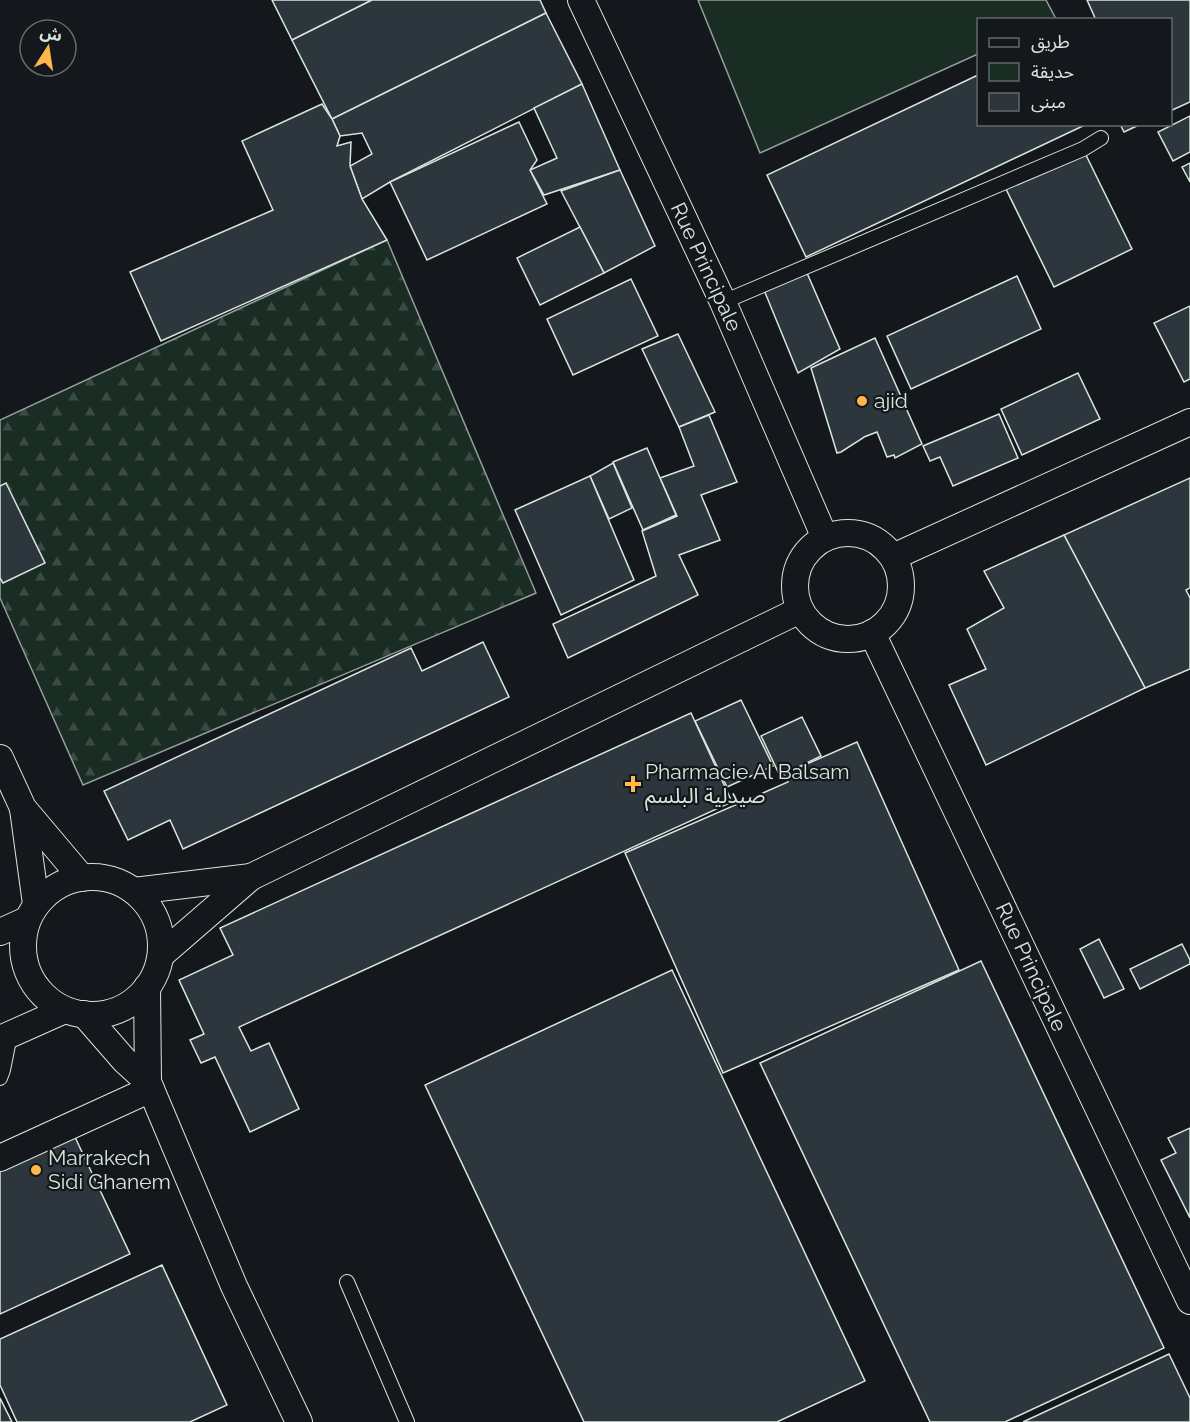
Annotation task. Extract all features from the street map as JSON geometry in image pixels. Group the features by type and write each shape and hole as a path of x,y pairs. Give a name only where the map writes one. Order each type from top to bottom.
{"street":[{"name":"Rue Principale","path":"581,0 723,302 825,538"},
{"path":"892,557 1190,422"},
{"path":"837,534 862,534 885,547 892,557 900,573 901,591 896,608 886,623 872,633 861,638 837,638 815,628 800,610 795,597 794,583 797,569 803,556 813,545 825,538 837,534"},
{"path":"161,955 251,877 800,610"},
{"name":"Rue Principale","path":"872,633 1190,1301"},
{"path":"0,758 23,808 82,878"},
{"path":"0,932 32,912 49,891 65,882 82,878 100,878 118,882 134,891 147,904 156,919 161,937 161,955 156,972 147,987 134,1001 118,1010 101,1015 75,1012 50,1001 37,988 27,973 23,955 23,937 32,912 23,808"},
{"path":"134,891 251,877"},
{"path":"147,987 150,1086 234,1286 299,1422"},
{"path":"5,1037 75,1012"},
{"path":"75,1012 150,1086"},
{"path":"0,1158 150,1086"}],"lane":[{"path":"723,302 1083,149 1101,138"},
{"path":"0,1078 3,1070 5,1037"},
{"path":"347,1282 407,1422"}],"green space":[{"path":"698,0 1046,0 1055,18 977,18 977,54 760,153"},
{"path":"387,240 536,593 83,785 0,598 0,420"}],"building":[{"path":"272,0 372,0 292,40"},
{"path":"372,0 540,0 546,13 332,119 292,40"},
{"path":"1087,0 1190,0 1190,102 1172,110 1172,18 1095,18"},
{"path":"546,13 582,84 390,182 362,199 350,166 372,154 362,133 340,136 332,119"},
{"path":"977,75 977,126 1083,126 806,257 767,175"},
{"path":"582,84 620,170 544,195 530,170 557,158 534,108"},
{"path":"322,104 340,136 337,146 351,142 350,166 362,199 387,240 161,341 130,272 273,210 242,141"},
{"path":"1190,116 1190,152 1173,161 1158,132"},
{"path":"519,122 537,160 530,170 547,204 427,260 390,182"},
{"path":"1121,126 1137,126 1124,132"},
{"path":"1083,149 1132,249 1054,287 1005,187"},
{"path":"1190,163 1190,182 1182,167"},
{"path":"620,170 655,246 604,273 561,191"},
{"path":"580,227 604,273 540,305 517,258"},
{"path":"807,273 840,349 798,373 764,290"},
{"path":"1017,276 1041,329 911,389 887,336"},
{"path":"631,279 658,336 573,375 547,319"},
{"path":"1190,306 1190,379 1184,382 1154,323"},
{"path":"678,334 715,412 679,427 642,349"},
{"name":"ajid","path":"875,338 922,444 895,458 894,455 887,457 877,432 837,453 811,368"},
{"path":"1078,373 1100,419 1022,455 1001,409"},
{"path":"999,414 1018,458 953,486 940,457 930,461 923,446"},
{"path":"709,415 737,482 701,495 720,540 679,555 698,595 568,658 553,624 656,576 642,531 677,516 660,478 694,466 679,427"},
{"path":"647,448 676,515 643,530 613,462"},
{"path":"613,463 632,508 609,519 590,476"},
{"path":"590,476 634,580 561,615 515,510"},
{"path":"1190,478 1190,588 1186,590 1190,598 1190,669 1145,688 1064,535"},
{"path":"6,483 45,563 3,583 0,578 0,486"},
{"path":"1064,535 1145,688 986,765 949,685 986,669 967,629 1004,608 984,571"},
{"path":"483,642 509,697 183,849 170,820 128,840 104,791 411,648 422,671"},
{"path":"741,700 773,766 727,787 695,721"},
{"path":"691,713 732,802 239,1027 251,1051 269,1043 299,1109 250,1132 215,1057 201,1063 190,1040 204,1034 179,980 233,955 220,928"},
{"path":"802,717 821,756 780,776 761,736"},
{"path":"857,742 959,970 723,1073 625,853 788,782 784,774"},
{"path":"1099,939 1124,989 1104,998 1080,949"},
{"path":"1182,944 1190,964 1140,989 1130,969"},
{"path":"981,961 1164,1348 1005,1422 930,1422 760,1063"},
{"path":"672,970 865,1381 777,1422 584,1422 425,1085"},
{"path":"1190,1128 1190,1218 1161,1160 1176,1153 1168,1138"},
{"path":"74,1135 130,1254 0,1314 0,1169"},
{"path":"162,1265 227,1405 190,1422 17,1422 0,1385 0,1339"},
{"path":"1169,1354 1190,1398 1190,1422 1023,1422"},
{"path":"0,1398 12,1422 0,1422"}],"place":[{"name":"ajid","path":"862,401"},
{"name":"Pharmacie Al Balsam صيدلية البلسم","path":"633,784"},
{"name":"Marrakech Sidi Ghanem","path":"36,1170"}]}
